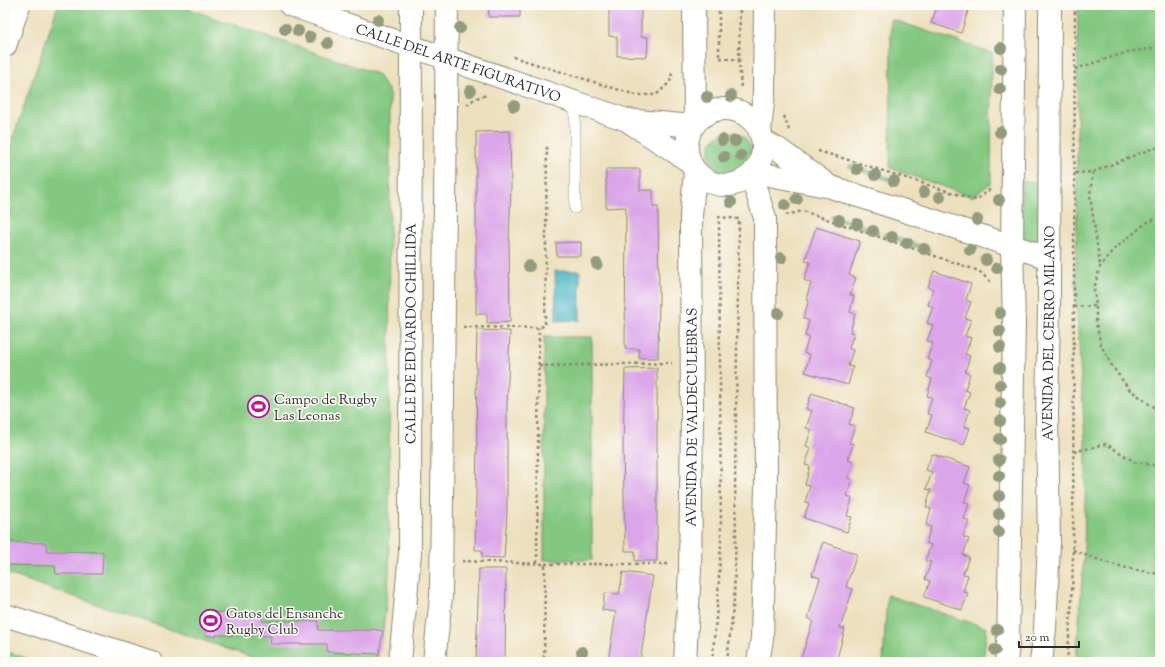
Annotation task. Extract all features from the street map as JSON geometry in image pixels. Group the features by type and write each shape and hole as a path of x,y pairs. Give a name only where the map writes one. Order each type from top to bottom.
{"street":[{"path":"5,46 19,5"},
{"name":"CALLE DEL ARTE FIGURATIVO","path":"290,5 627,120 694,124"},
{"name":"CALLE DE EDUARDO CHILLIDA","path":"400,662 410,553 411,5"},
{"path":"434,662 442,597 447,5"},
{"path":"694,5 694,124"},
{"path":"765,5 764,93 761,136 763,152 760,162 753,173 741,182 729,186 716,185 704,180 692,167 686,152 689,134 694,124 705,114 717,110 730,109 742,113 752,120 761,136 831,187"},
{"path":"1006,662 1008,638 1014,331 1012,247 1016,5"},
{"name":"AVENIDA DEL CERRO MILANO","path":"1041,662 1045,629 1049,542 1047,415 1050,5"},
{"name":"CALLE DEL ARTE FIGURATIVO","path":"627,120 692,167"},
{"name":"AVENIDA DE VALDECULEBRAS","path":"685,662 690,570 692,421 692,167"},
{"path":"753,173 831,187 1049,258"},
{"path":"753,173 765,218 766,487 762,638 758,662"},
{"path":"5,615 151,662"}],"lane":[{"path":"574,208 575,102"}],"path":[{"path":"719,5 719,58 739,60"},
{"path":"740,5 739,60 741,88"},
{"path":"1067,662 1072,599 1073,550 1076,5"},
{"path":"1075,68 1128,52 1160,47"},
{"path":"513,57 636,95 656,95 670,82 673,69"},
{"path":"783,110 786,124 791,136"},
{"path":"459,327 539,328 546,325 547,144"},
{"path":"1075,173 1093,172 1148,150 1160,147"},
{"path":"814,150 839,156 976,200 996,184"},
{"path":"1093,172 1090,195 1100,267"},
{"path":"783,216 804,211 979,271 994,285"},
{"path":"1160,216 1146,223 1112,251 1100,267 1094,289 1096,323 1101,345 1112,366 1129,389 1152,406 1160,409"},
{"path":"712,662 721,541 719,217 739,219 735,479 736,532 734,599 727,662"},
{"path":"1074,307 1096,306"},
{"path":"537,563 539,328"},
{"path":"538,366 675,363"},
{"path":"1074,452 1106,444 1135,462 1160,466"},
{"path":"1073,550 1121,567 1142,572 1160,574"},
{"path":"457,562 673,564"},
{"path":"544,662 545,564"}],"green space":[{"path":"58,5 177,5 377,74 390,93 389,575 383,631 377,662 266,662 5,573 5,162"},
{"path":"1078,5 1160,5 1160,662 1076,662 1084,554 1086,457 1076,301"},
{"path":"891,19 992,53 991,183 972,197 890,168"},
{"path":"730,132 745,138 751,153 745,168 730,174 715,168 709,153 715,138"},
{"path":"850,164 896,180 896,183 848,167"},
{"path":"1022,181 1039,182 1039,234 1036,239 1031,241 1023,239 1021,234"},
{"path":"832,215 879,231 878,234 830,218"},
{"path":"884,233 931,249 930,252 883,236"},
{"path":"544,337 592,337 592,560 544,560"},
{"path":"887,595 987,628 983,662 883,662"},
{"path":"5,651 38,662 5,662"}],"water":[{"path":"555,271 580,271 580,320 556,321"}],"building":[{"path":"488,5 520,5 520,17 489,17"},
{"path":"609,5 641,5 641,37 648,37 647,57 617,56 617,37 609,36"},
{"path":"938,5 970,5 961,33 931,23"},
{"path":"510,131 510,322 487,323 487,314 476,314 476,132"},
{"path":"606,169 640,169 640,190 653,190 653,207 658,207 658,358 639,358 639,349 625,349 626,207 606,208"},
{"path":"816,227 860,241 849,275 856,278 850,295 854,296 850,312 855,314 850,332 854,333 849,348 853,350 848,366 853,367 848,385 805,372 810,355 804,353 809,337 805,336 809,321 803,318 809,300 806,299 811,283 804,280 810,262 805,261"},
{"path":"581,242 581,256 557,256 556,243"},
{"path":"934,271 971,284 966,300 971,302 965,318 971,320 965,336 971,338 965,354 970,356 965,372 970,374 965,390 970,392 964,408 970,410 964,427 970,428 964,445 926,432 932,415 927,414 932,397 927,396 932,379 927,377 932,361 927,359 933,343 927,341 933,325 927,323 933,307 928,305 933,289 928,287"},
{"path":"477,330 510,331 507,404 507,512 504,558 482,557 482,550 475,550"},
{"path":"657,368 657,561 635,561 635,551 625,551 623,444 625,369"},
{"path":"812,393 855,408 849,424 855,426 849,443 853,444 848,460 853,462 848,478 852,479 847,496 852,498 847,516 852,517 847,532 804,518 809,503 805,502 810,486 805,485 810,466 805,465 811,448 806,446 811,430 806,428 812,411 806,409"},
{"path":"932,454 970,467 964,483 970,485 964,502 969,503 964,519 969,521 963,537 969,539 963,555 969,557 963,574 968,575 963,592 968,593 962,610 924,597 930,581 925,579 931,562 925,561 931,545 926,543 931,527 926,525 931,509 926,507 931,490 926,489 932,472 926,470"},
{"path":"5,542 46,543 47,551 103,552 102,574 56,574 55,566 5,565"},
{"path":"823,542 857,554 846,587 853,589 840,628 845,629 836,662 810,662 801,658 813,621 808,618 820,578 812,575"},
{"path":"479,569 506,569 505,662 476,662"},
{"path":"623,572 653,576 640,662 608,662 616,612 602,610 605,593 619,594"},
{"path":"209,612 262,613 262,621 318,621 318,630 372,629 383,631 379,654 327,652 327,644 270,644 271,636 216,635 216,637 205,635"}],"place":[{"name":"Campo de Rugby Las Leonas","path":"258,407"},
{"name":"Gatos del Ensanche Rugby Club","path":"211,621"}]}
